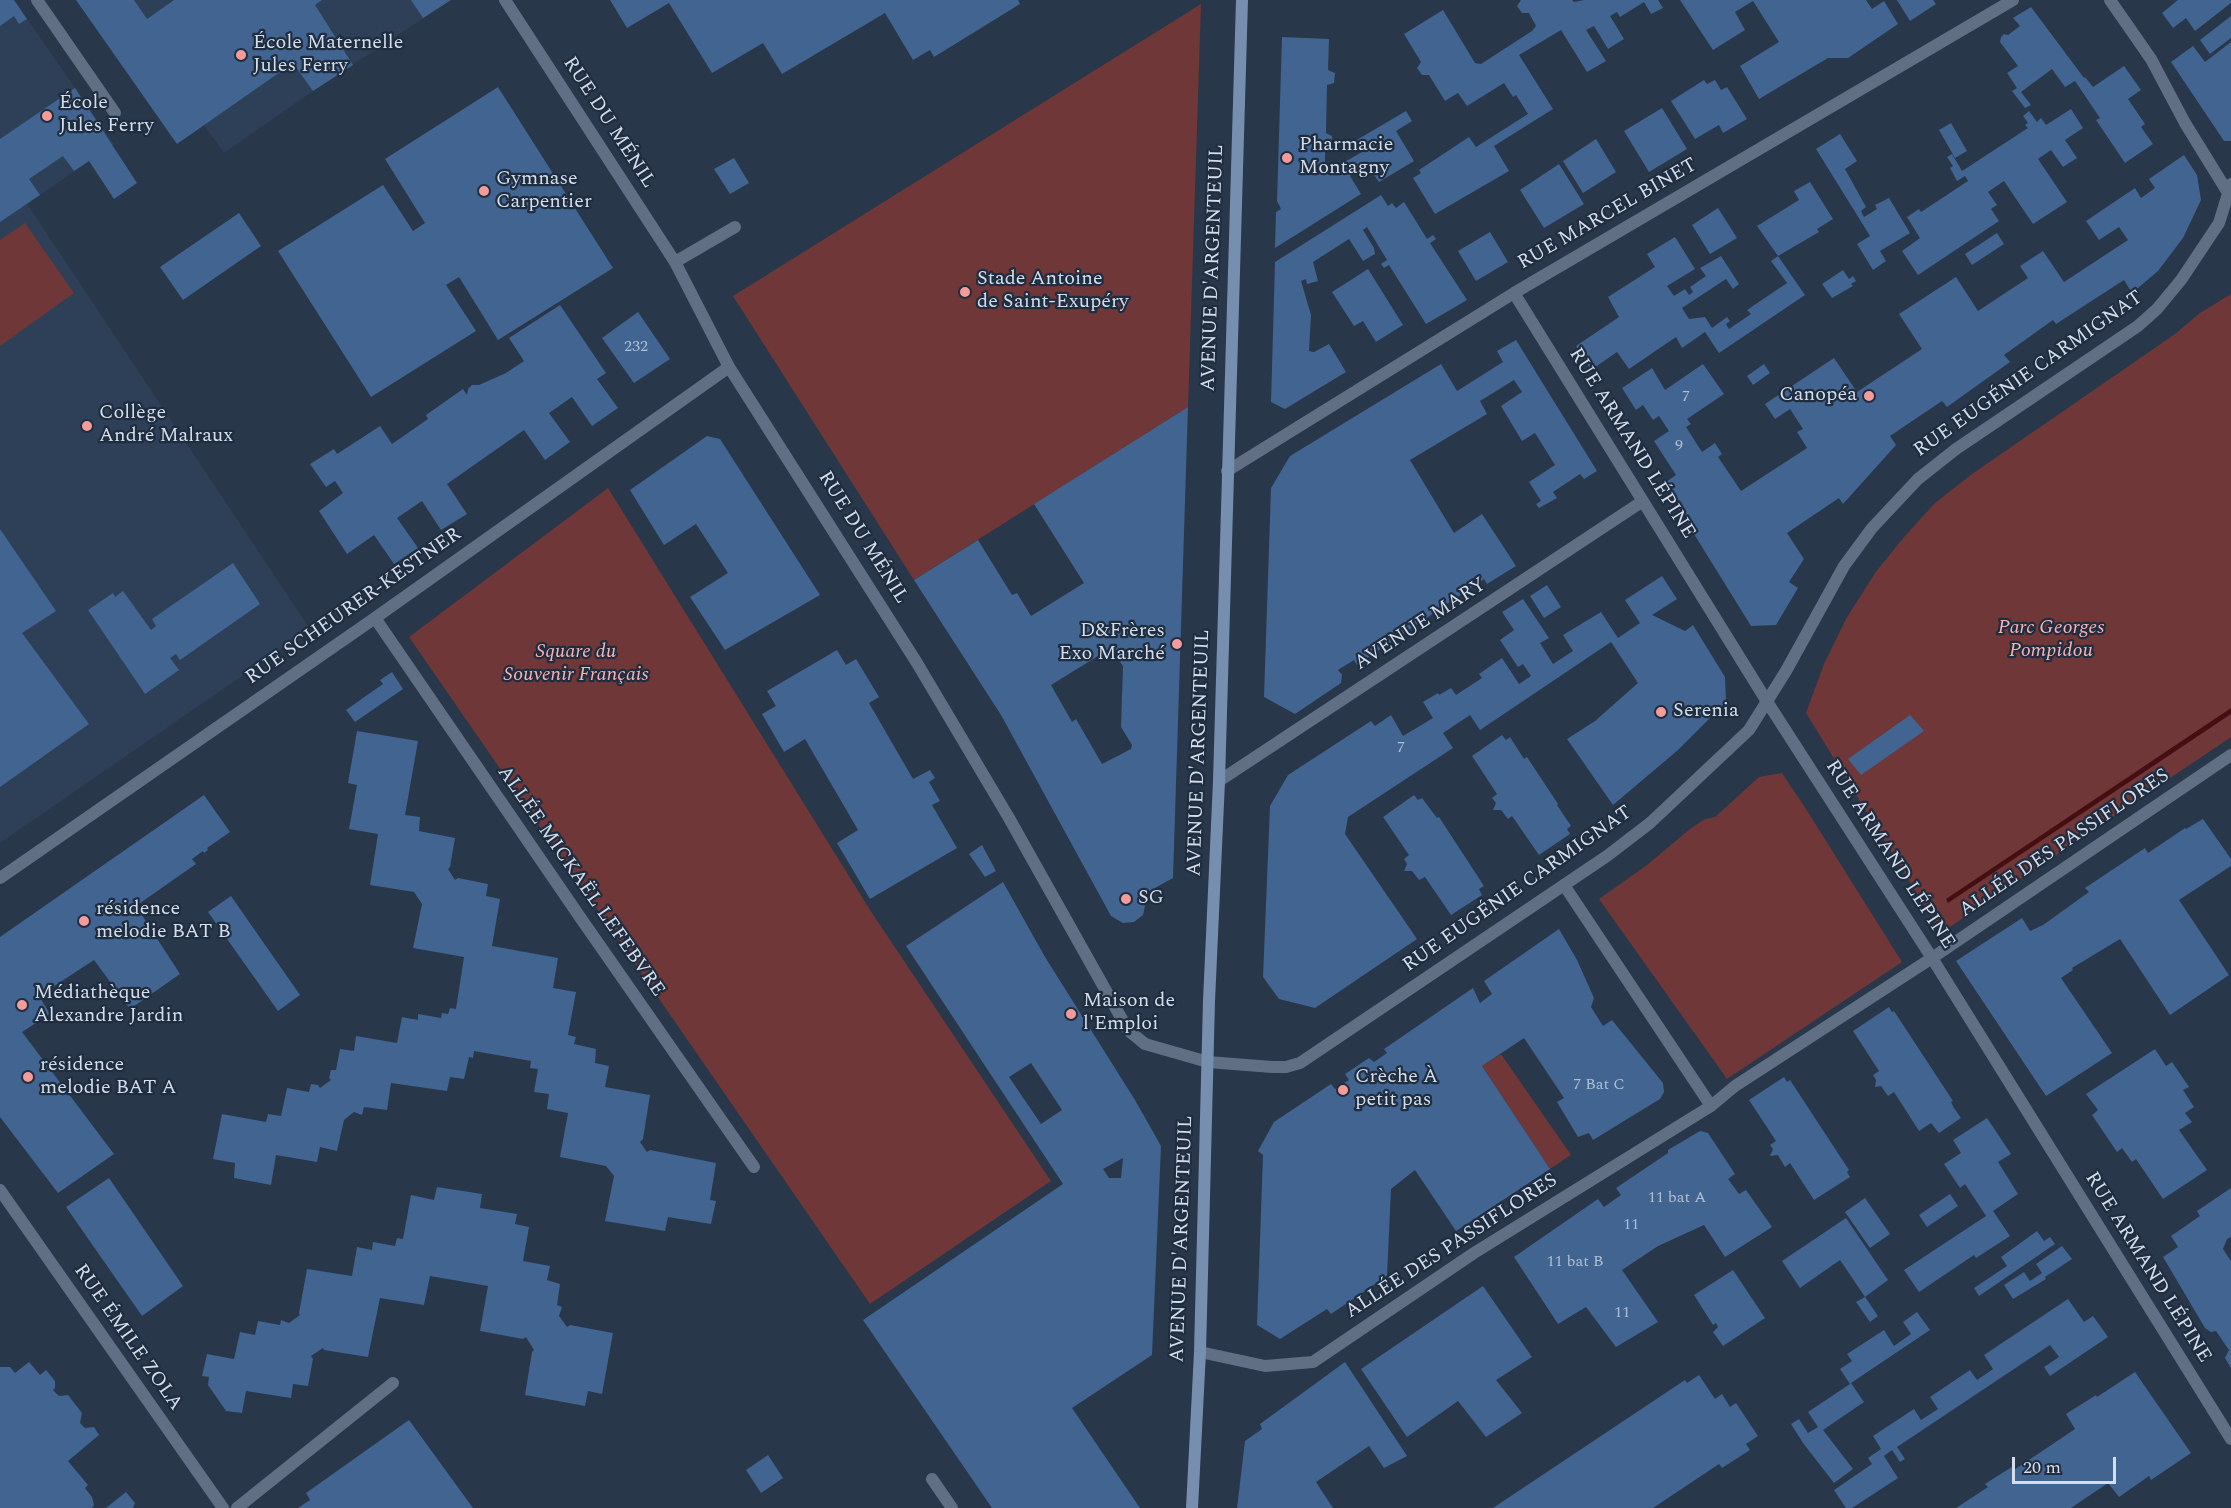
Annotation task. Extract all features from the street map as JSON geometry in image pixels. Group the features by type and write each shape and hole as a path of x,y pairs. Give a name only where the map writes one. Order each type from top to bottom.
{"main road":[{"name":"AVENUE D'ARGENTEUIL","path":"1192,1508 1200,1352 1219,781 1242,0"}],"street":[{"path":"37,0 115,113"},
{"name":"RUE DU MÉNIL","path":"505,0 675,262 729,367 923,673 1009,818 1128,1030 1144,1044 1208,1062"},
{"name":"RUE MARCEL BINET","path":"1227,471 1514,293 2013,0"},
{"path":"2110,0 2151,59 2185,123 2230,191"},
{"name":"RUE EUGÉNIE CARMIGNAT","path":"1208,1062 1272,1067 1287,1067 1300,1063 1607,856 1678,798 1749,730 1786,671 1844,566 1872,528 1918,478 1946,456 2138,326 2157,309 2181,280 2219,223 2230,191"},
{"path":"675,262 735,226"},
{"name":"RUE ARMAND LÉPINE","path":"1514,293 1766,700 1932,958 2231,1439"},
{"name":"RUE SCHEURER-KESTNER","path":"0,878 375,618 729,367"},
{"name":"AVENUE MARY","path":"1219,781 1643,501"},
{"name":"ALLÉE MICKAËL LEFEBVRE","path":"375,618 754,1167"},
{"name":"ALLÉE DES PASSIFLORES","path":"1200,1352 1265,1366 1313,1362 1474,1253 1711,1106 1735,1086 1932,958 2231,755"},
{"path":"1564,885 1711,1106"},
{"name":"RUE ÉMILE ZOLA","path":"0,1190 223,1508"},
{"path":"237,1508 393,1383"},
{"path":"932,1479 952,1508"}],"shaded area":[{"name":"Collège André Malraux","path":"0,0 14,0 114,144 27,204 310,629 0,843"},
{"name":"École Maternelle Jules Ferry","path":"76,0 451,0 224,153 204,125 177,144"},
{"path":"2231,708 2231,714 1948,903 1946,899"}],"green space":[{"name":"Stade Antoine de Saint-Exupéry","path":"1201,4 1188,407 914,580 733,296"},
{"path":"25,223 74,293 0,346 0,240"},
{"name":"Parc Georges Pompidou","path":"2231,294 2231,737 1941,933 1806,713 1824,664 1846,619 1875,573 1935,503 1972,474 2175,334 2200,313"},
{"name":"Square du Souvenir Français","path":"608,488 870,910 1051,1181 870,1304 409,637"},
{"path":"1782,773 1902,962 1727,1079 1599,899 1647,865 1690,829 1705,819 1715,817 1759,777"},
{"path":"1501,1054 1571,1155 1550,1169 1482,1066"}],"building":[{"path":"0,0 14,0 27,19 19,24 14,16 0,26"},
{"name":"École Maternelle Jules Ferry","path":"76,0 134,0 147,19 174,0 322,0 315,5 353,65 313,91 293,63 177,144"},
{"path":"411,0 451,0 423,18"},
{"path":"610,0 1018,0 1020,4 934,57 930,50 913,60 885,13 782,74 763,43 712,73 669,3 627,28"},
{"path":"1521,0 1572,0 1574,2 1658,0 1663,8 1651,14 1644,2 1620,17 1617,12 1610,16 1624,39 1608,49 1594,26 1586,30 1606,61 1587,72 1561,30 1519,55 1553,109 1494,146 1509,171 1435,214 1413,178 1421,173 1419,170 1469,137 1476,147 1528,114 1516,95 1513,97 1504,83 1467,106 1458,93 1445,101 1429,75 1422,75 1417,68 1421,62 1404,34 1443,10 1475,63 1481,64 1532,31 1536,26 1529,13 1522,13 1517,6"},
{"path":"1680,0 1866,0 1872,9 1884,1 1898,24 1848,58 1828,58 1759,99 1740,66 1779,42 1753,1 1735,12 1745,30 1713,50"},
{"path":"1897,0 1933,0 1936,4 1910,21"},
{"path":"2178,0 2231,0 2231,3 2195,31 2186,18 2173,28 2162,13"},
{"path":"2031,7 2093,87 2124,66 2141,90 2128,99 2145,124 2141,127 2153,144 2125,163 2096,120 2100,118 2075,81 2065,87 2052,69 2021,92 2031,105 2025,108 2012,91 2017,88 2007,73 2018,66 2000,42 2004,34 2008,35 2020,26 2013,18"},
{"path":"2231,16 2231,38 2210,54 2200,40"},
{"path":"1282,37 1329,39 1328,70 1335,73 1334,83 1327,85 1326,133 1332,136 1332,146 1325,149 1325,163 1329,171 1362,152 1355,141 1406,111 1412,121 1396,131 1414,161 1379,182 1367,165 1350,176 1361,194 1275,248 1276,212 1281,209 1277,201"},
{"path":"2231,42 2231,141 2224,141 2171,62 2193,46 2205,62"},
{"path":"1704,80 1707,84 1715,80 1721,90 1727,87 1747,119 1723,133 1719,125 1695,139 1671,101"},
{"name":"Gymnase Carpentier","path":"498,87 613,268 498,340 459,277 446,285 476,331 371,397 278,251 383,185 413,231 425,223 385,159"},
{"path":"75,88 137,183 114,199 89,161 74,171 63,156 29,179 40,195 0,222 0,139"},
{"path":"1662,108 1687,149 1649,172 1624,131"},
{"path":"2071,109 2083,128 2065,140 2077,158 2063,167 2051,150 2038,159 2067,202 2033,224 2004,181 1988,192 1997,205 1991,209 1999,221 1918,275 1902,251 1920,238 1907,217 1919,209 1921,212 1968,181 1965,176 1957,181 1950,168 1953,166 1947,157 1952,154 1962,171 2028,128 2025,125 2028,123 2023,116 2029,111 2037,122 2041,118 2046,125"},
{"path":"1951,123 1967,151 1955,158 1939,130"},
{"path":"1840,134 1857,161 1845,169 1866,207 1861,211 1864,217 1877,209 1875,205 1889,198 1910,233 1880,251 1886,261 1873,270 1857,244 1870,236 1816,149"},
{"path":"1596,139 1616,172 1583,193 1563,161"},
{"name":"Canopéa","path":"2184,155 2197,175 2201,200 2183,238 2158,271 2132,293 2124,280 2056,324 2053,320 2004,355 2010,362 1947,407 1942,401 1890,436 1896,445 1843,504 1839,498 1787,533 1804,559 1789,582 1798,588 1776,625 1751,626 1663,484 1676,475 1654,441 1669,431 1659,416 1653,420 1643,405 1636,410 1622,388 1652,368 1665,390 1703,364 1724,394 1687,419 1691,424 1686,427 1702,452 1715,443 1722,454 1718,457 1741,491 1807,448 1797,432 1803,429 1790,409 1775,419 1765,404 1834,358 1857,392 1922,349 1899,314 1956,277 1978,311 2028,278 2020,266 2043,251 2064,282 2128,240 2119,227 2099,240 2086,221 2135,188 2141,198 2155,188 2149,179"},
{"path":"734,158 749,183 730,194 714,169"},
{"path":"1559,164 1584,204 1544,228 1520,190"},
{"path":"1810,182 1833,219 1817,229 1819,232 1778,256 1757,226 1799,200 1794,191"},
{"path":"1381,195 1388,206 1392,203 1396,208 1404,202 1427,239 1433,235 1436,239 1430,243 1467,300 1426,324 1389,265 1384,268 1381,264 1387,260 1367,227 1363,230 1375,254 1363,261 1349,239 1313,262 1318,281 1307,284 1306,279 1301,281 1311,315 1309,351 1314,352 1329,344 1346,372 1285,409 1271,402 1275,262"},
{"path":"1718,208 1737,238 1710,254 1692,225"},
{"path":"239,213 261,246 183,300 160,267"},
{"path":"1490,232 1508,262 1476,281 1458,251"},
{"path":"1997,233 2004,244 1972,265 1965,254"},
{"path":"1675,237 1695,269 1667,286 1674,296 1685,289 1689,295 1693,292 1690,287 1706,276 1700,268 1721,256 1739,284 1733,289 1726,279 1682,308 1689,319 1705,317 1712,328 1727,317 1730,321 1726,324 1729,329 1751,314 1747,310 1787,283 1771,261 1778,256 1805,295 1719,353 1705,332 1682,348 1676,337 1629,369 1617,352 1591,370 1576,346 1619,317 1608,297 1655,267 1647,254"},
{"path":"1368,269 1403,325 1376,342 1363,321 1354,326 1332,292"},
{"path":"1843,270 1849,279 1853,276 1856,281 1851,284 1853,286 1832,298 1822,284"},
{"path":"560,305 606,373 597,379 618,408 592,426 572,397 549,413 570,442 545,460 524,430 447,484 467,514 441,530 422,501 397,518 418,548 394,564 374,535 347,554 319,511 343,493 335,481 326,487 310,464 334,449 337,454 380,426 392,444 428,419 426,415 463,389 467,395 472,385 479,385 506,373 524,361 509,338"},
{"path":"638,312 670,359 634,383 602,338"},
{"path":"1516,340 1597,471 1584,479 1580,474 1553,492 1557,498 1539,508 1536,504 1541,501 1529,482 1555,465 1535,433 1522,441 1501,406 1522,392 1514,380 1480,401 1487,414 1410,460 1454,533 1482,514 1516,566 1487,584 1484,579 1357,665 1354,660 1338,670 1342,675 1341,683 1295,714 1264,697 1271,488 1290,456 1441,364 1457,391 1503,362 1497,351"},
{"path":"1764,364 1770,373 1753,385 1747,376"},
{"path":"1188,407 1173,878 1144,894 1146,901 1143,915 1134,922 1123,923 1111,916 1001,715 914,580 978,540 1012,595 1017,593 1031,616 1084,583 1034,504","holes":["1111,648 1123,666 1121,727 1132,745 1131,749 1102,764 1076,719 1072,722 1051,685"]},
{"path":"707,436 720,439 820,595 725,650 690,597 728,573 696,524 664,545 630,490"},
{"path":"0,529 56,611 22,633 89,724 0,787"},
{"path":"233,563 260,604 180,660 176,654 170,658 179,670 145,694 88,610 113,593 115,597 123,591 151,630 156,626 152,619"},
{"path":"1662,576 1677,599 1652,615 1685,631 1693,625 1725,677 1726,702 1678,750 1613,805 1567,739 1595,721 1638,683 1611,642 1480,730 1470,715 1443,733 1453,748 1348,817 1345,834 1417,939 1315,1008 1279,999 1263,977 1270,806 1288,775 1371,721 1375,726 1391,715 1403,736 1433,718 1423,702 1451,688 1456,695 1482,678 1479,674 1502,658 1519,684 1531,676 1523,664 1518,667 1500,640 1514,630 1502,612 1523,599 1549,638 1540,643 1553,664 1573,651 1563,635 1601,612 1618,638 1640,623 1625,600"},
{"path":"1547,585 1561,607 1544,618 1530,596"},
{"path":"837,650 846,665 856,659 879,697 869,703 913,779 930,770 935,778 929,782 940,801 932,805 957,848 870,899 837,843 858,830 805,739 784,752 762,714 776,706 767,691"},
{"path":"392,672 403,689 355,722 346,710 383,684 380,680"},
{"path":"1910,715 1924,731 1861,775 1848,759"},
{"path":"357,731 418,741 405,815 420,817 419,831 455,838 448,869 455,880 458,878 488,884 486,896 500,899 492,946 558,958 553,988 576,992 568,1035 576,1037 574,1044 596,1049 595,1063 609,1066 605,1087 650,1095 643,1139 640,1142 647,1152 650,1150 716,1163 710,1200 716,1201 711,1224 668,1217 665,1231 605,1221 614,1176 606,1166 560,1157 568,1113 547,1109 549,1094 534,1092 538,1069 530,1068 531,1061 474,1051 473,1058 469,1057 464,1079 450,1077 447,1091 391,1083 387,1110 364,1107 362,1115 354,1112 344,1120 337,1151 320,1147 317,1162 276,1155 271,1185 234,1178 235,1163 213,1159 222,1114 266,1122 268,1114 281,1116 287,1088 309,1092 311,1084 318,1085 320,1088 331,1080 329,1078 331,1070 336,1070 340,1049 354,1051 356,1036 397,1043 402,1017 418,1020 418,1014 441,1018 442,1013 448,1014 450,1008 456,1009 464,957 413,948 422,904 414,892 370,885 378,834 349,829 357,785 348,783"},
{"path":"1502,735 1506,740 1510,737 1524,759 1527,757 1571,826 1567,829 1570,834 1539,855 1512,816 1508,819 1501,810 1493,810 1496,803 1492,798 1497,794 1472,756"},
{"path":"204,795 230,832 207,848 208,850 204,853 203,851 192,859 196,864 136,906 180,974 130,1009 94,960 39,996 50,1014 22,1032 114,1154 58,1193 0,1117 0,937"},
{"path":"1414,795 1418,800 1422,798 1437,818 1439,817 1484,886 1479,889 1482,895 1451,915 1425,877 1419,880 1412,871 1404,871 1407,864 1404,859 1409,855 1383,817"},
{"path":"2203,819 2231,859 2231,866 2179,900 2229,975 2170,1015 2120,939 2072,968 2073,970 2061,978 2112,1053 2046,1096 1956,961 2022,918 2030,931 2043,925 2089,892 2085,888 2145,848 2148,853 2185,828"},
{"path":"982,845 996,871 985,877 969,854"},
{"path":"1003,882 1045,957 1135,1100 1161,1146 1152,1355 1072,1408 1140,1508 992,1508 863,1320 1063,1184 906,946","holes":["1031,1063 1062,1110 1041,1124 1009,1077","1123,1158 1121,1178 1109,1178 1103,1169"]},
{"path":"231,896 300,995 278,1011 208,912"},
{"path":"1559,929 1577,960 1594,998 1591,1007 1603,1026 1612,1020 1663,1083 1664,1092 1660,1099 1593,1140 1589,1133 1578,1137 1557,1102 1564,1098 1524,1038 1482,1066 1550,1169 1456,1231 1415,1170 1391,1189 1387,1276 1331,1314 1327,1309 1280,1339 1257,1325 1263,1155 1258,1151 1274,1122 1331,1084 1335,1089 1349,1080 1345,1074 1369,1058 1374,1062 1387,1053 1384,1049 1473,988 1480,1003 1492,994 1484,981"},
{"path":"1889,1007 1892,1012 1894,1011 1953,1101 1951,1102 1961,1118 1939,1133 1931,1123 1919,1131 1894,1092 1888,1096 1881,1086 1875,1087 1876,1080 1873,1075 1879,1071 1853,1031"},
{"path":"2155,1049 2166,1066 2172,1062 2189,1087 2183,1090 2194,1107 2185,1113 2192,1122 2179,1130 2207,1170 2163,1199 2136,1159 2132,1162 2122,1148 2117,1152 2092,1115 2098,1110 2086,1094"},
{"path":"1784,1077 1787,1082 1790,1080 1849,1170 1847,1172 1850,1177 1814,1200 1790,1163 1785,1167 1778,1155 1770,1156 1773,1149 1770,1145 1776,1141 1749,1100"},
{"path":"1987,1118 2011,1154 1998,1162 2018,1194 1993,1211 2010,1236 1976,1258 1974,1255 1919,1292 1904,1270 1986,1216 1965,1184 1960,1188 1944,1164 1961,1153 1953,1140"},
{"path":"1700,1131 1708,1133 1735,1174 1728,1179 1739,1194 1746,1190 1772,1227 1725,1257 1704,1225 1658,1246 1622,1270 1658,1322 1616,1347 1586,1307 1558,1324 1514,1257 1598,1199 1604,1207 1621,1195 1616,1188 1668,1153 1668,1150"},
{"path":"109,1178 183,1286 142,1316 66,1207"},
{"path":"437,1187 482,1194 480,1208 517,1214 515,1224 529,1227 523,1261 550,1266 547,1280 560,1284 557,1305 562,1307 559,1316 567,1327 570,1325 613,1333 602,1394 588,1391 585,1406 525,1395 534,1350 526,1337 523,1339 480,1331 488,1286 430,1276 424,1305 380,1298 368,1357 323,1348 311,1356 313,1359 308,1386 293,1384 291,1398 246,1391 242,1413 226,1411 208,1385 209,1377 202,1376 207,1354 234,1359 240,1332 255,1335 258,1321 280,1325 281,1320 289,1323 300,1315 307,1269 352,1276 357,1247 372,1250 373,1242 395,1246 397,1238 403,1239 411,1195 434,1200"},
{"path":"2231,1188 2231,1237 2227,1239 2223,1249 2231,1261 2231,1368 2225,1358 2229,1350 2216,1331 2211,1332 2205,1328 2163,1257 2178,1247 2171,1236 2200,1216 2197,1211"},
{"path":"1950,1194 1958,1206 1927,1227 1919,1215"},
{"path":"1865,1198 1890,1234 1870,1248 1845,1212"},
{"path":"1846,1218 1888,1280 1865,1297 1840,1260 1800,1288 1782,1261"},
{"path":"2037,1231 2044,1241 2050,1237 2055,1244 1979,1296 1974,1288 2007,1266 2001,1257"},
{"path":"2062,1246 2072,1259 2045,1277 2046,1279 2013,1299 2004,1285 2024,1272 2030,1281 2042,1273 2036,1264"},
{"path":"1733,1270 1765,1318 1723,1346 1713,1332 1718,1327 1716,1323 1713,1325 1694,1295"},
{"path":"1483,1286 1532,1357 1496,1380 1522,1413 1486,1437 1458,1401 1407,1437 1361,1369"},
{"path":"1865,1297 1878,1316 1870,1322 1856,1302"},
{"path":"2068,1299 2084,1322 2093,1316 2108,1337 2050,1376 2044,1367 2059,1357 2050,1345 1897,1447 1905,1459 1900,1462 1892,1450 1884,1456 1898,1478 1852,1508 1846,1508 1834,1490 1872,1464 1868,1458 1881,1449 1873,1436 1914,1409 1921,1420 1938,1409 1930,1397 1970,1370 1977,1380 1993,1369 1984,1355"},
{"path":"1917,1312 1930,1330 1851,1383 1864,1402 1823,1430 1853,1469 1834,1483 1791,1424 1799,1419 1808,1433 1818,1427 1808,1412 1850,1384 1840,1369 1852,1361 1847,1354 1884,1330 1894,1346 1911,1334 1903,1322"},
{"path":"29,1362 40,1375 46,1370 55,1381 53,1390 59,1396 68,1395 82,1413 80,1423 85,1428 94,1427 99,1435 68,1461 88,1485 85,1488 92,1497 94,1505 92,1508 0,1508 0,1367 10,1367 15,1373"},
{"path":"1345,1362 1407,1456 1384,1468 1369,1446 1316,1482 1333,1508 1237,1508 1245,1441 1262,1429 1260,1424"},
{"path":"2135,1372 2191,1453 2151,1480 2149,1476 2119,1497 2108,1483 2071,1508 1956,1508 1988,1487 1985,1484 2012,1467 2014,1470 2075,1429 2066,1414"},
{"path":"1699,1375 1715,1399 1722,1394 1730,1407 1736,1403 1758,1436 1746,1444 1750,1450 1722,1468 1719,1464 1653,1508 1493,1508 1685,1380 1687,1383"},
{"path":"409,1420 473,1508 298,1508 310,1500 306,1493"},
{"path":"768,1455 783,1478 761,1493 746,1470"},
{"path":"126,1492 135,1503 133,1508 106,1508"}],"place":[{"name":"École Maternelle Jules Ferry","path":"241,55"},
{"name":"École Jules Ferry","path":"47,116"},
{"name":"Pharmacie Montagny","path":"1287,158"},
{"name":"Gymnase Carpentier","path":"484,191"},
{"name":"Stade Antoine de Saint-Exupéry","path":"965,292"},
{"name":"Canopéa","path":"1869,396"},
{"name":"Collège André Malraux","path":"87,426"},
{"name":"D&Frères Exo Marché","path":"1177,644"},
{"name":"Serenia","path":"1661,712"},
{"name":"SG","path":"1126,899"},
{"name":"résidence melodie BAT B","path":"84,921"},
{"name":"Médiathèque Alexandre Jardin","path":"22,1005"},
{"name":"Maison de l'Emploi","path":"1071,1014"},
{"name":"résidence melodie BAT A","path":"28,1077"},
{"name":"Crèche À petit pas","path":"1343,1090"}]}
